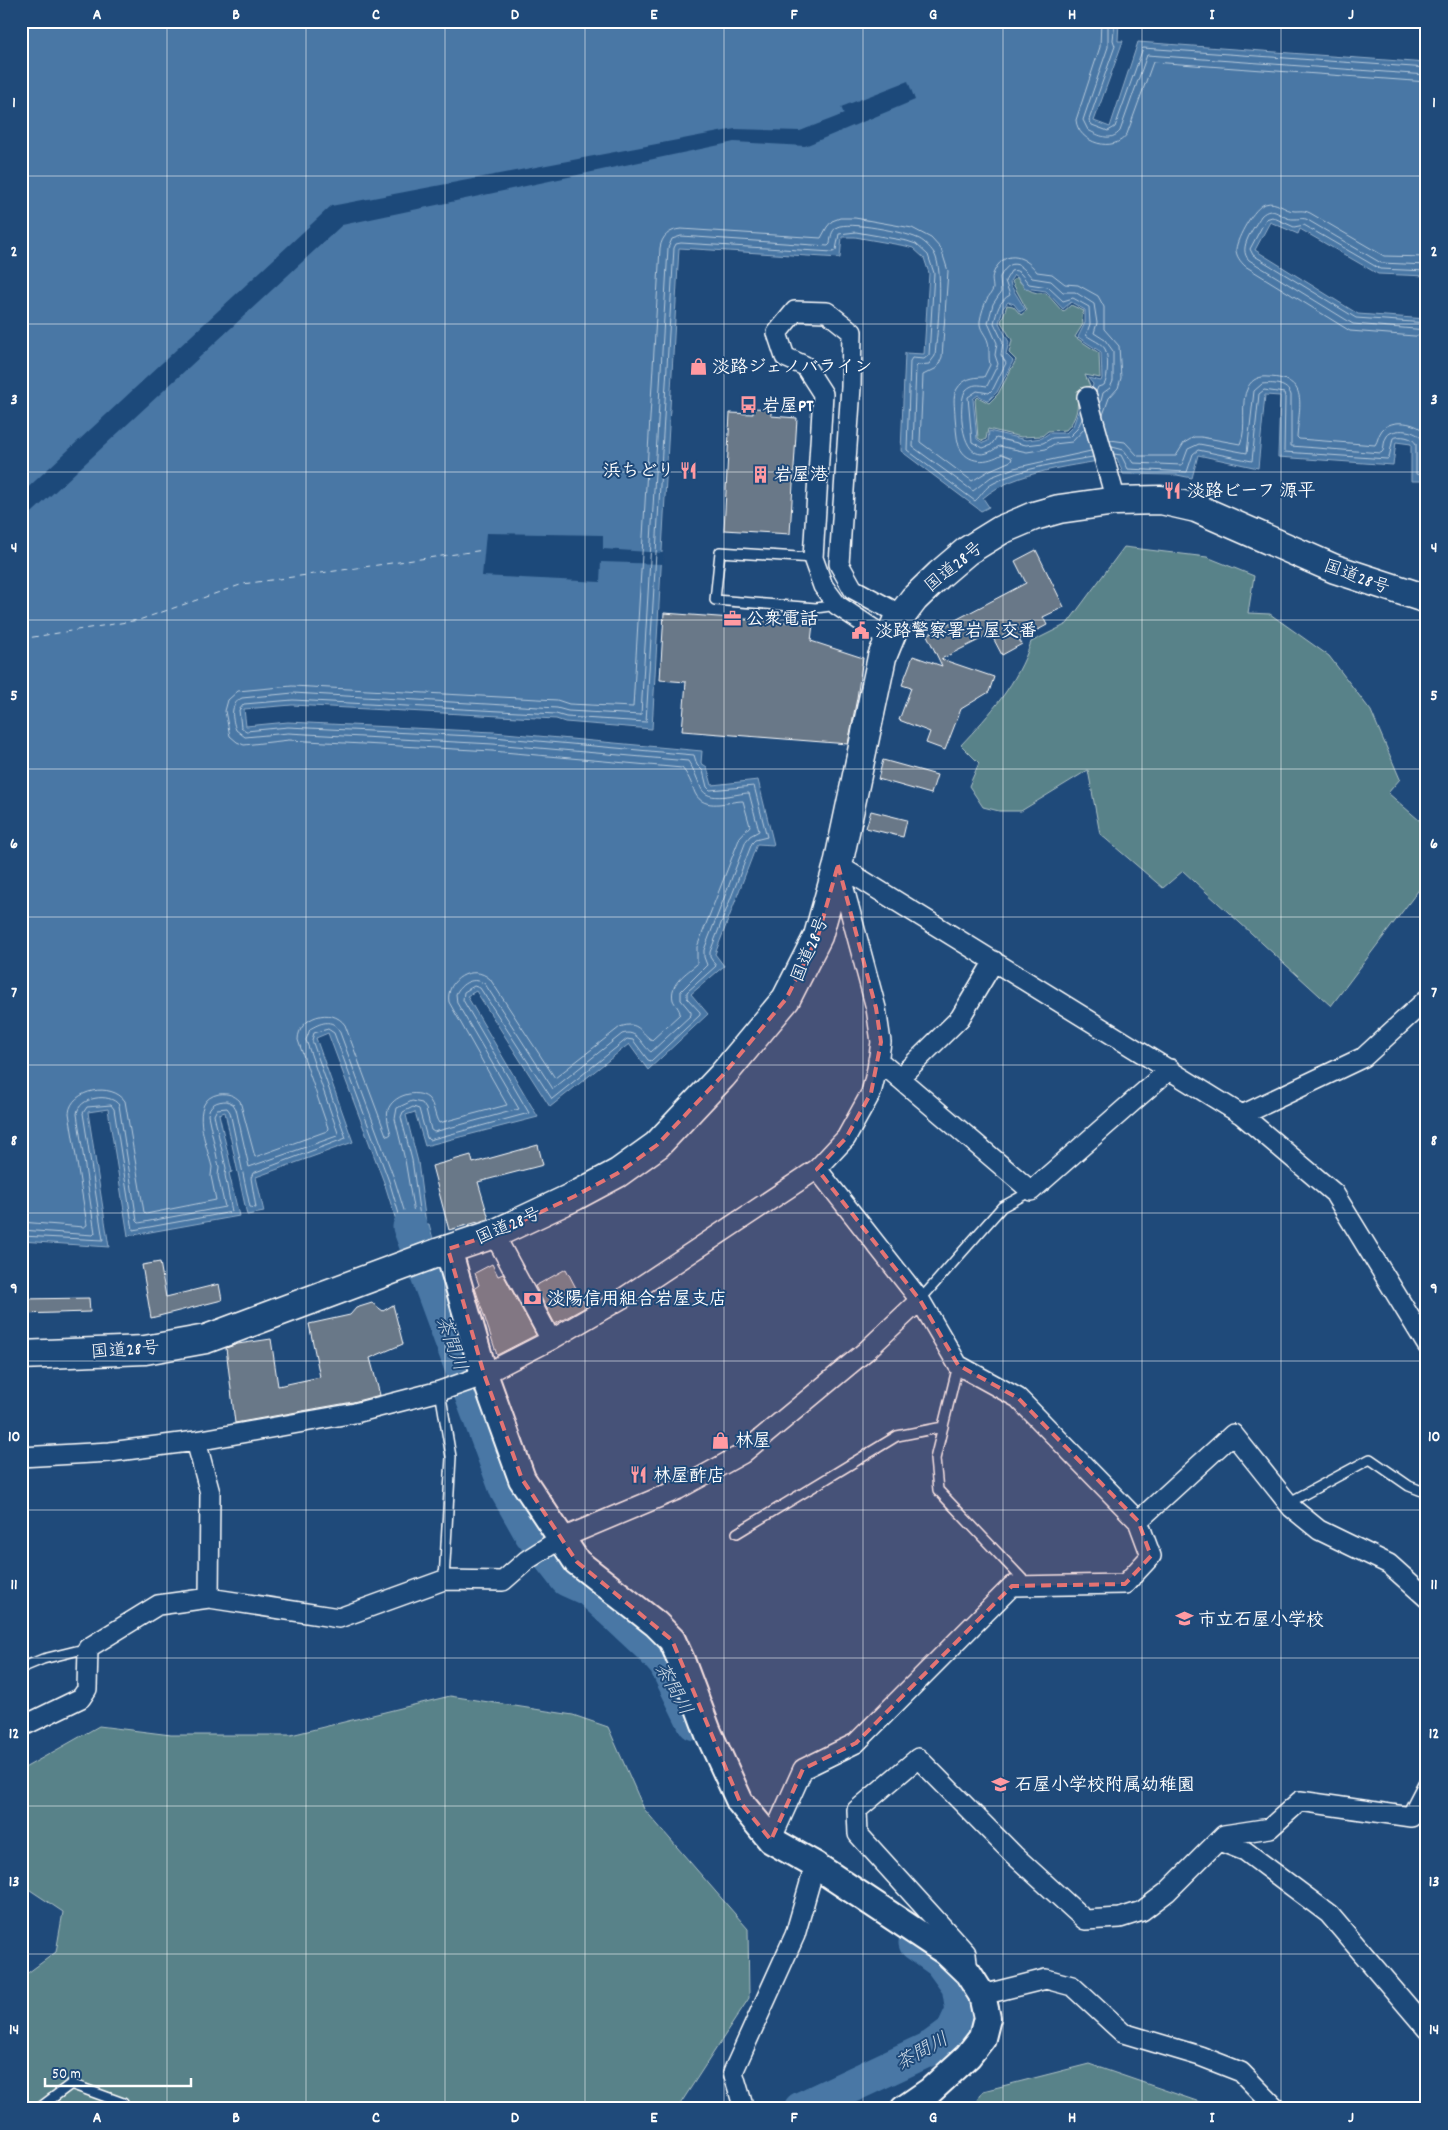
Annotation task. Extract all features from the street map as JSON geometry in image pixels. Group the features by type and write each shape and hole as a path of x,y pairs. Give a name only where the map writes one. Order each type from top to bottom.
{"highway":[{"name":"国道28号","path":"21,1354 145,1350 206,1339 442,1251 494,1234 576,1196 618,1173 657,1145 722,1076 786,999 818,936 838,865 880,666 888,639 901,615 914,599 953,562 1001,530 1034,516 1059,509 1112,489 1196,508 1335,570 1427,599"}],"street":[{"path":"888,639 837,605 822,586 813,558 824,394 805,366 785,357 777,333 795,311 827,312 852,332 851,388 839,564 853,589 901,615"},
{"path":"1086,397 1112,489"},
{"path":"838,865 1242,1115 1334,1193 1427,1346"},
{"path":"21,1458 110,1452 196,1441 355,1413 446,1389 481,1376 551,1340 623,1298 816,1169 846,1138 871,1093 881,1042 876,1008 838,865"},
{"path":"899,1078 960,1018 994,961"},
{"path":"1242,1115 1364,1057 1427,999"},
{"path":"878,1060 1031,1191 1170,1070"},
{"path":"771,1840 803,1769 856,1742 1012,1586 1125,1584 1151,1556 1138,1521 1018,1398 958,1365 920,1300 816,1169"},
{"path":"494,1234 551,1340"},
{"path":"442,1251 481,1376 522,1479 556,1542 577,1562 656,1624 672,1640 708,1732 740,1802 771,1840 815,1865 946,1952 968,1973 982,1995 987,2018 982,2038 968,2056 930,2092 904,2109"},
{"path":"21,1727 82,1698 87,1688 88,1648 158,1605 209,1598 339,1618 444,1580 504,1582 527,1560 556,1542 679,1488 742,1454 866,1351 920,1300"},
{"path":"1138,1521 1233,1434 1288,1503 1319,1530 1389,1564 1427,1598"},
{"path":"196,1441 210,1493 209,1598"},
{"path":"968,1973 966,1953 858,1834 857,1810 918,1758 1014,1856 1085,1920 1120,1918 1142,1911 1167,1892 1224,1835 1270,1828 1300,1801 1411,1817 1427,1786"},
{"path":"1218,1841 1245,1851 1329,1914 1427,2029"},
{"path":"744,2109 733,2072 795,1934 815,1865"},
{"path":"982,1995 1046,1979 1072,1986 1123,2033 1200,2056 1241,2072 1277,2109"}],"lane":[{"path":"813,558 720,552 715,600 816,608 837,605"},
{"path":"920,1300 1002,1207 1031,1191"},
{"path":"958,1365 936,1459 938,1490 1028,1585"},
{"path":"444,1580 451,1456 446,1389"},
{"path":"737,1533 897,1436 943,1427"},
{"path":"1288,1503 1370,1459 1409,1486 1427,1493"},
{"path":"21,1668 43,1659 88,1648"},
{"path":"38,2109 71,2084 124,2103"}],"highlighted area":[{"path":"838,865 876,1008 881,1042 871,1093 846,1138 817,1169 920,1300 958,1365 1018,1398 1138,1521 1151,1556 1125,1584 1012,1586 856,1743 803,1769 771,1840 740,1802 672,1640 577,1562 522,1479 484,1374 448,1249 494,1234 575,1196 618,1173 657,1145 722,1076 786,999 818,936"}],"green space":[{"path":"1016,277 1029,290 1036,293 1046,293 1063,312 1071,305 1084,311 1082,316 1083,324 1075,337 1099,353 1100,378 1085,375 1090,386 1077,391 1078,402 1076,412 1073,421 1066,430 1048,431 1042,436 1021,437 988,429 986,439 983,441 978,438 975,400 978,397 989,403 998,394 1016,360 1009,353 1012,340 1001,322 1007,305 1013,306 1021,315 1027,310 1012,282"},
{"path":"1124,547 1207,557 1254,576 1248,613 1270,614 1329,656 1371,711 1400,779 1388,793 1427,827 1427,879 1331,1006 1183,871 1163,888 1100,834 1088,770 1021,811 999,811 983,807 969,786 979,763 961,745 992,710 1011,684 1019,671 1031,642 1067,624"},
{"path":"450,1696 573,1715 608,1727 644,1809 748,1929 749,1998 677,2109 21,2109 21,1978 56,1952 63,1912 27,1888 21,1887 21,1770 99,1726 171,1735 291,1735"},
{"path":"1089,2064 1220,2109 971,2109 983,2091"}],"water":[{"path":"21,21 1119,21 1118,41 1123,41 1094,121 1110,127 1138,42 1427,63 1427,276 1378,274 1300,229 1298,234 1270,222 1255,250 1358,314 1427,319 1427,481 1411,481 1411,444 1396,442 1393,465 1278,457 1280,396 1265,395 1258,468 1198,455 1192,478 1177,475 1123,474 1117,458 1028,475 1011,481 983,498 989,507 981,511 901,451 905,353 924,354 929,273 924,258 913,248 855,237 842,237 840,258 679,248 652,729 565,722 556,719 292,705 244,709 246,726 288,722 494,732 702,751 701,763 707,767 712,785 758,780 774,845 757,844 715,954 724,966 691,994 708,1014 648,1070 629,1044 550,1107 476,991 467,996 538,1117 425,1146 415,1112 406,1115 418,1162 426,1224 429,1224 433,1239 405,1249 385,1185 328,1033 316,1038 353,1142 256,1177 264,1212 247,1215 225,1112 219,1114 232,1172 229,1173 239,1216 128,1236 108,1109 88,1112 109,1247 21,1241","holes":["1014,275 1025,288 1046,291 1063,309 1071,302 1085,310 1085,323 1078,337 1101,352 1102,378 1101,381 1088,378 1093,384 1089,403 1081,404 1073,426 1066,433 1049,433 1042,438 1026,440 989,431 988,441 983,443 977,439 973,399 978,395 988,401 997,392 1013,361 1006,354 1009,342 999,323 1003,308 1008,302 1014,304 1020,312 1025,309 1011,286 1010,281"]},
{"path":"1356,21 1427,21 1427,27"}],"pier":[{"path":"908,81 915,100 805,146 734,142 342,225 21,523 21,494 331,206 735,129 800,131 844,114 841,107"},
{"path":"486,533 603,535 603,549 664,553 663,564 601,562 600,582 482,576"}],"building":[{"name":"岩屋港","path":"753,408 771,409 771,416 797,418 790,534 724,530 730,413 753,414"},
{"path":"1036,550 1064,607 1043,617 1047,625 1019,640 1022,644 1002,655 991,634 941,659 994,677 989,692 961,709 945,750 926,743 930,732 899,720 911,688 902,685 913,656 942,666 927,635 1026,583 1015,561"},
{"path":"664,613 813,624 811,641 863,658 848,744 682,731 686,682 660,680"},
{"path":"883,760 937,775 931,794 878,779"},
{"path":"871,811 907,820 903,837 866,828"},
{"path":"538,1145 543,1165 478,1182 489,1219 449,1230 432,1166 471,1155 473,1163"},
{"path":"160,1262 166,1297 219,1284 222,1300 151,1318 142,1265"},
{"path":"492,1264 498,1276 503,1274 536,1335 497,1355 475,1288 479,1285 475,1273"},
{"path":"566,1269 586,1307 555,1324 535,1286"},
{"path":"89,1298 90,1312 21,1314 21,1299"},
{"path":"372,1303 383,1311 393,1305 403,1344 370,1358 380,1395 353,1402 235,1423 226,1348 238,1344 271,1339 278,1386 320,1377 309,1324 350,1315 356,1308"}],"waterway":[{"name":"茶間川","path":"410,1227 507,1490 532,1534 567,1579 589,1589 651,1647 666,1664 695,1723"},
{"name":"茶間川","path":"801,2109 933,2047 953,2032 963,2011 959,1986 941,1961 916,1943"}],"ferry route":[{"path":"21,639 139,620 243,584 484,550"}],"place":[{"name":"淡路ジェノバライン","path":"698,366"},
{"name":"岩屋PT","path":"748,405"},
{"name":"浜ちどり","path":"689,470"},
{"name":"岩屋港","path":"760,474"},
{"name":"淡路ビーフ 源平","path":"1173,490"},
{"name":"公衆電話","path":"732,618"},
{"name":"淡路警察署岩屋交番","path":"861,630"},
{"name":"淡陽信用組合岩屋支店","path":"533,1298"},
{"name":"林屋","path":"721,1440"},
{"name":"林屋酢店","path":"639,1475"},
{"name":"市立石屋小学校","path":"1184,1619"},
{"name":"石屋小学校附属幼稚園","path":"1001,1784"}]}
